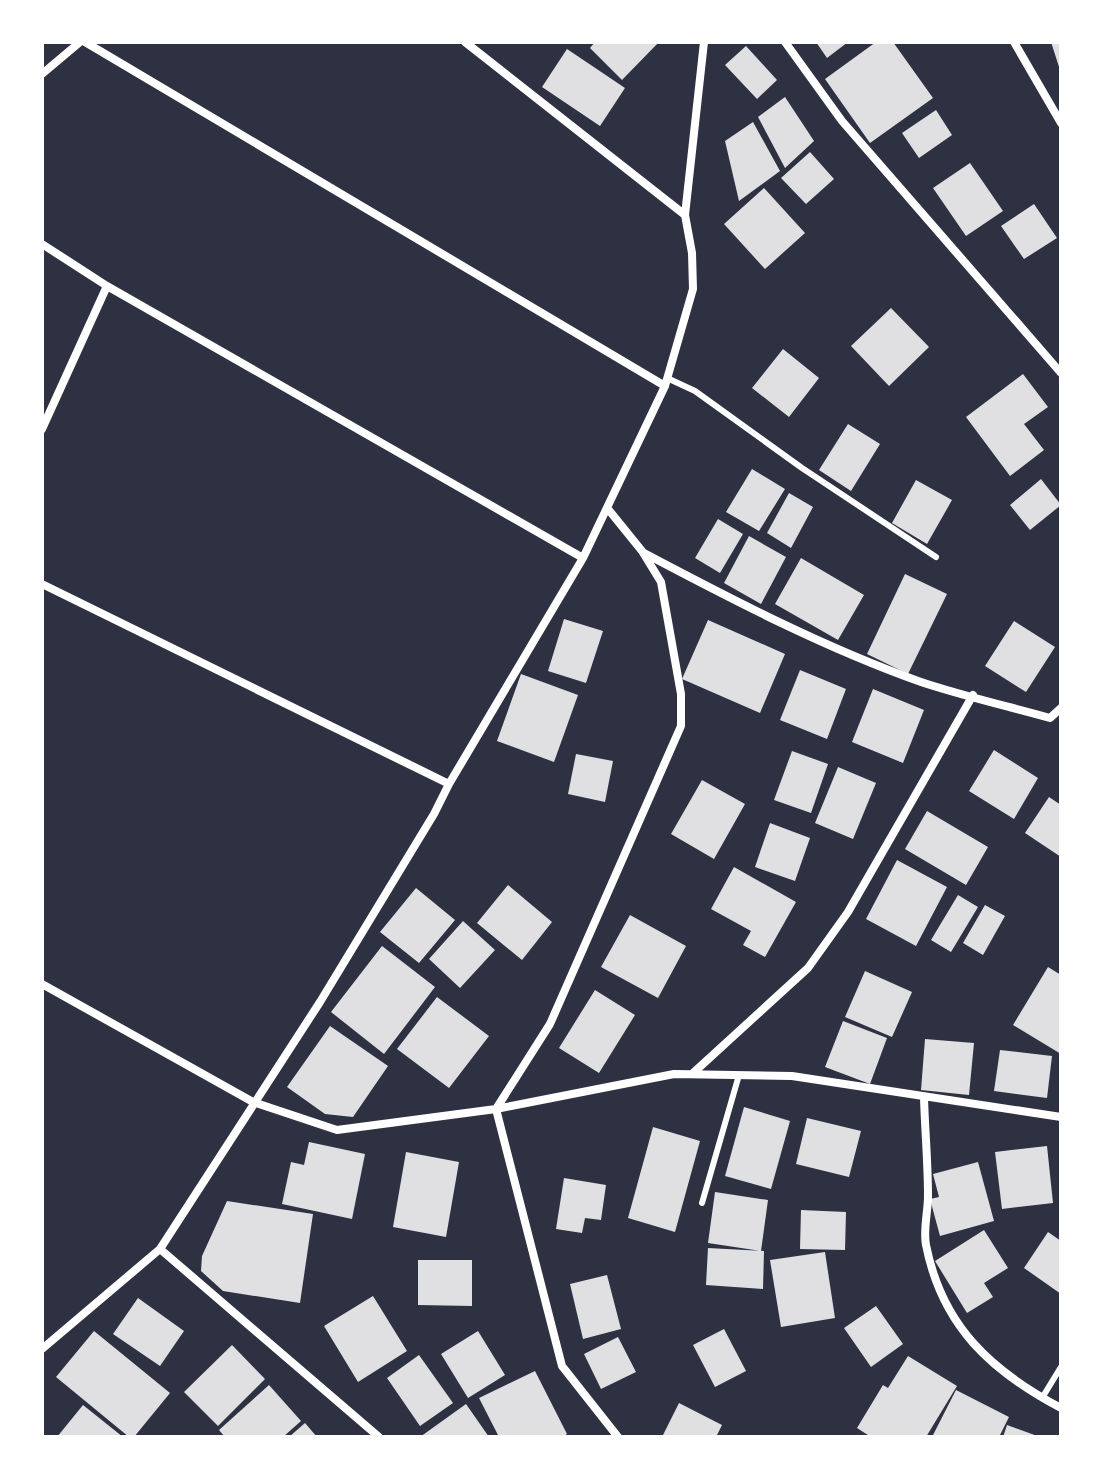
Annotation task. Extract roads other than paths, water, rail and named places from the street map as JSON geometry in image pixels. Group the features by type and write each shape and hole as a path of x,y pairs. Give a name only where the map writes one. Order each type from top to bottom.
{"street":[{"path":"42,74 83,42 666,382"},
{"path":"465,42 685,215"},
{"path":"477,51 484,42"},
{"path":"43,1347 160,1249 336,975 434,814 583,558 608,509 666,382 693,289 692,253 685,215 704,42"},
{"path":"785,42 842,121 1061,373"},
{"path":"1014,42 1061,123"},
{"path":"42,244 107,286 583,558"},
{"path":"42,429 107,286"},
{"path":"608,509 642,551 661,582 681,694 681,726 550,1024 496,1109 562,1366 618,1437"},
{"path":"642,551 721,594 922,682 1050,718 1060,710"},
{"path":"42,584 449,784"},
{"path":"692,1074 808,968 848,912 973,695"},
{"path":"42,984 253,1102 337,1130 496,1109 674,1074 792,1076 1061,1117"},
{"path":"924,1098 928,1199 926,1242 942,1300 971,1342 999,1370 1061,1408"},
{"path":"160,1249 379,1437"}],"lane":[{"path":"666,382 695,391 802,468 936,557"},
{"path":"702,1203 739,1075"},
{"path":"1042,1398 1061,1367"}]}
